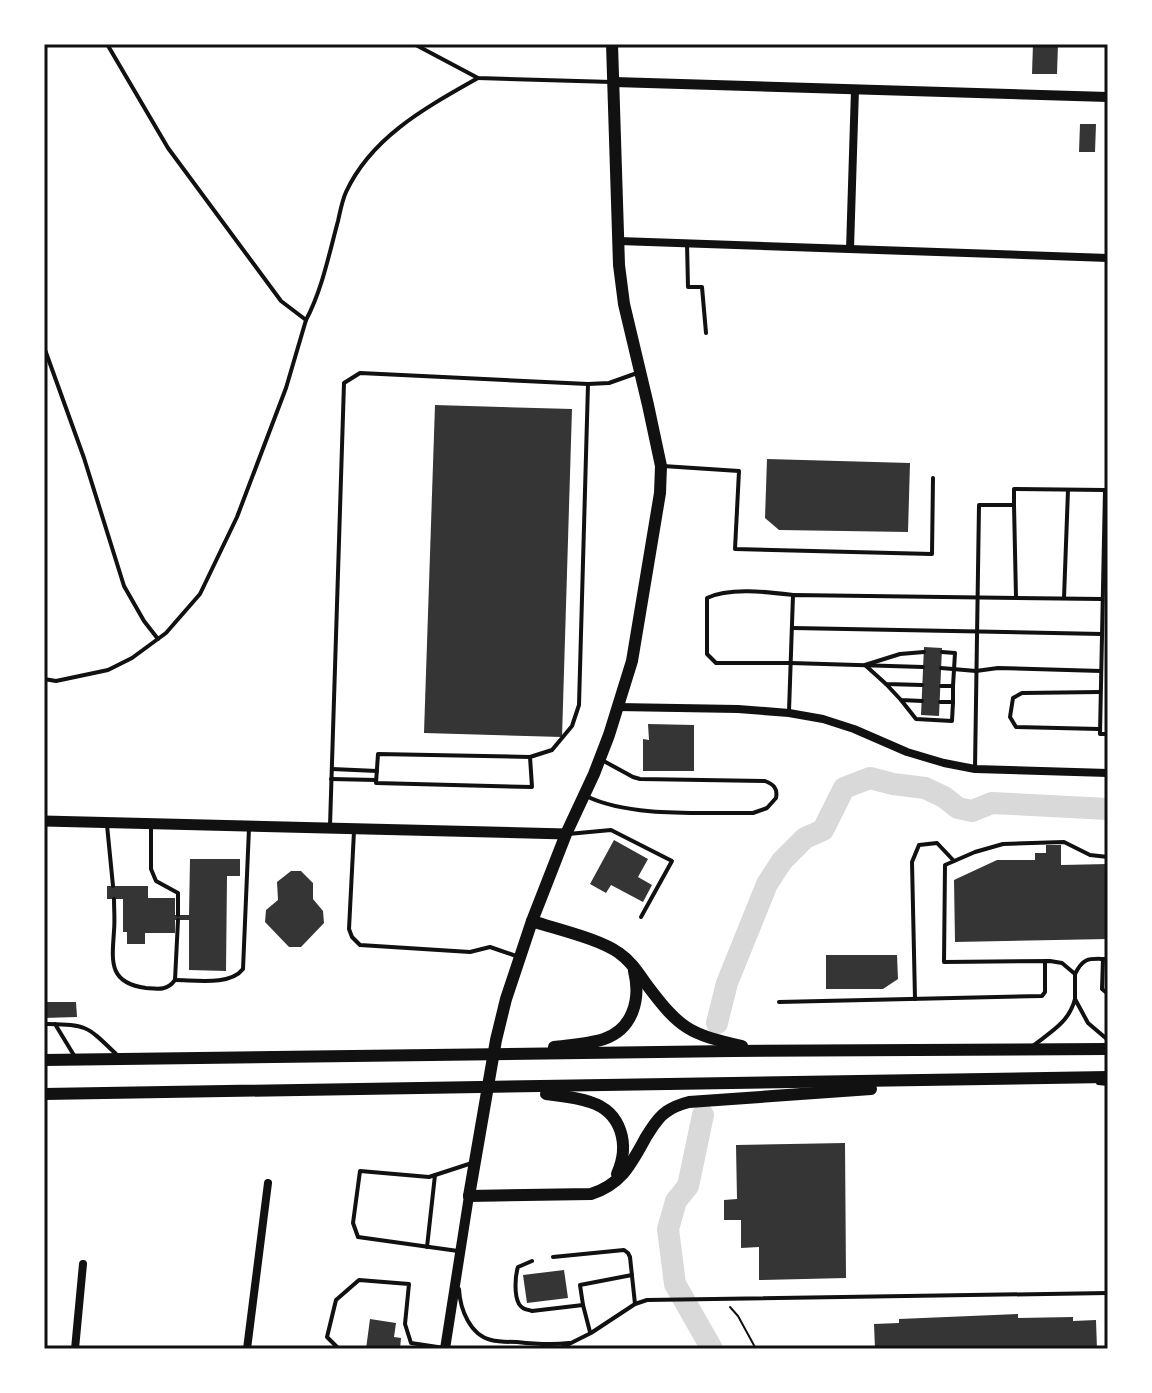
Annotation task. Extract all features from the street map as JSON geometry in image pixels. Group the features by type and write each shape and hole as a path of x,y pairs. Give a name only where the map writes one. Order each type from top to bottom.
{"main road":[{"path":"612,44 619,265 624,304 661,466 660,493 632,661 600,759 566,834 506,999 469,1196 591,1194 606,1189 621,1177 654,1123 664,1113 689,1102 1056,1078"},
{"path":"44,821 566,834"},
{"path":"532,921 620,953 682,1026 710,1038 765,1051"},
{"path":"510,1054 602,1040 617,1033 628,1022 635,1006 637,991 632,964"},
{"path":"44,1060 1108,1049"},
{"path":"44,1094 1108,1077"},
{"path":"504,1088 591,1102 606,1110 622,1132 624,1147 622,1164 606,1189"}],"street":[{"path":"614,82 1108,97"},
{"path":"850,249 855,89"},
{"path":"619,241 1108,258"},
{"path":"617,707 789,713 844,725 907,752 975,769 1108,773"},
{"path":"247,1349 268,1183"},
{"path":"445,1349 469,1196"},
{"path":"75,1349 83,1264"}],"lane":[{"path":"107,44 168,148 281,301 306,320"},
{"path":"414,44 478,78 614,82"},
{"path":"44,679 56,681 108,670 132,658 166,633 200,594 237,517 286,388 306,320 315,302 346,192 388,135 434,103 478,78"},
{"path":"687,243 688,287 702,287 706,333"},
{"path":"44,347 84,458 124,586 158,639"},
{"path":"330,828 344,383 360,373 588,384 609,383 640,372"},
{"path":"376,780 378,754 530,757 552,750 572,726 579,705 588,384"},
{"path":"661,466 739,471 735,549 932,554 933,478"},
{"path":"1016,597 1014,489 1106,490 1100,734 1108,734"},
{"path":"1064,598 1068,490"},
{"path":"975,769 979,505 1014,505"},
{"path":"923,667 716,663 707,654 707,598 717,593 769,592 793,595 1102,599"},
{"path":"789,713 793,595"},
{"path":"793,628 1102,634"},
{"path":"865,665 900,654 924,652"},
{"path":"865,665 916,719 952,721 955,653 942,652"},
{"path":"941,668 1101,671"},
{"path":"886,684 922,685"},
{"path":"941,686 953,686"},
{"path":"1100,692 1022,693 1013,698 1010,717 1016,727 1100,729"},
{"path":"901,700 922,701"},
{"path":"940,702 953,702"},
{"path":"331,779 532,787 530,757"},
{"path":"584,795 601,803 636,810 738,812 760,811 776,798 776,788 765,781 640,779 600,759"},
{"path":"332,769 377,771"},
{"path":"106,822 113,886"},
{"path":"114,899 113,968 128,983 138,987 159,989 171,985 175,980 178,893 156,881 151,869 151,823"},
{"path":"175,980 225,980 240,974 243,969 249,826"},
{"path":"354,829 349,929 360,945 470,952 490,947 520,957"},
{"path":"566,834 611,830 672,861 641,917"},
{"path":"1075,974 1062,963 1045,961 944,962 945,865 1003,844 1064,842 1090,855 1108,857"},
{"path":"915,999 912,862 919,845 937,843 955,861"},
{"path":"1028,1050 1069,1015 1075,999 1075,974 1083,961 1106,959 1102,989 1108,994"},
{"path":"779,1002 1042,996 1045,992 1045,961"},
{"path":"1075,999 1088,1023 1108,1040"},
{"path":"44,1024 81,1025 92,1031 120,1059"},
{"path":"55,1024 76,1059"},
{"path":"1056,1078 1108,1084"},
{"path":"460,1252 358,1237 353,1223 360,1171 429,1177 475,1161"},
{"path":"427,1247 435,1175"},
{"path":"553,1257 624,1250 630,1257 635,1304"},
{"path":"532,1261 518,1267 515,1274 521,1307 532,1311 583,1305"},
{"path":"458,1268 460,1301 465,1316 475,1330 489,1340 546,1345 572,1343"},
{"path":"591,1333 580,1285 632,1275"},
{"path":"339,1349 327,1337 336,1300 359,1280 409,1284 405,1324 411,1343 451,1349"},
{"path":"559,1349 647,1300 1108,1293"}],"path":[{"path":"720,1299 738,1316 756,1349"}],"building":[{"path":"1033,44 1058,44 1057,74 1032,74"},
{"path":"1080,124 1096,124 1095,152 1079,152"},
{"path":"435,405 572,409 562,737 424,733"},
{"path":"767,459 910,463 908,532 779,530 765,518"},
{"path":"924,647 942,648 939,716 921,715"},
{"path":"648,724 694,725 694,771 643,771 643,739 649,740"},
{"path":"614,840 648,859 638,877 652,885 643,902 611,885 606,893 590,884"},
{"path":"1046,845 1061,845 1061,865 1108,864 1108,939 955,942 954,880 997,860 1035,860 1035,853 1046,853"},
{"path":"190,859 240,859 240,876 227,876 226,971 189,970 189,920 175,920 175,933 145,933 145,944 127,944 127,932 123,932 123,899 107,899 107,886 148,886 148,898 175,898 175,915 189,915"},
{"path":"291,871 301,871 313,883 313,899 323,911 324,923 301,947 289,947 265,922 266,910 278,900 277,882"},
{"path":"826,955 897,955 898,979 883,989 826,989"},
{"path":"44,1002 76,1002 77,1017 44,1018"},
{"path":"845,1143 846,1278 759,1280 759,1247 741,1248 741,1220 724,1220 724,1200 737,1199 736,1145"},
{"path":"564,1270 568,1298 527,1303 523,1275"},
{"path":"1018,1314 1018,1318 1073,1317 1073,1321 1096,1320 1097,1349 875,1349 874,1324 899,1323 899,1319"},
{"path":"370,1319 396,1323 394,1337 401,1338 400,1349 366,1349"}],"waterway":[{"path":"717,1023 727,983 767,884 782,861 805,838 823,830 844,788 870,778 925,788 958,808 972,811 992,803 1108,809"},
{"path":"703,1115 688,1186 676,1201 668,1229 675,1284 712,1349"}]}
